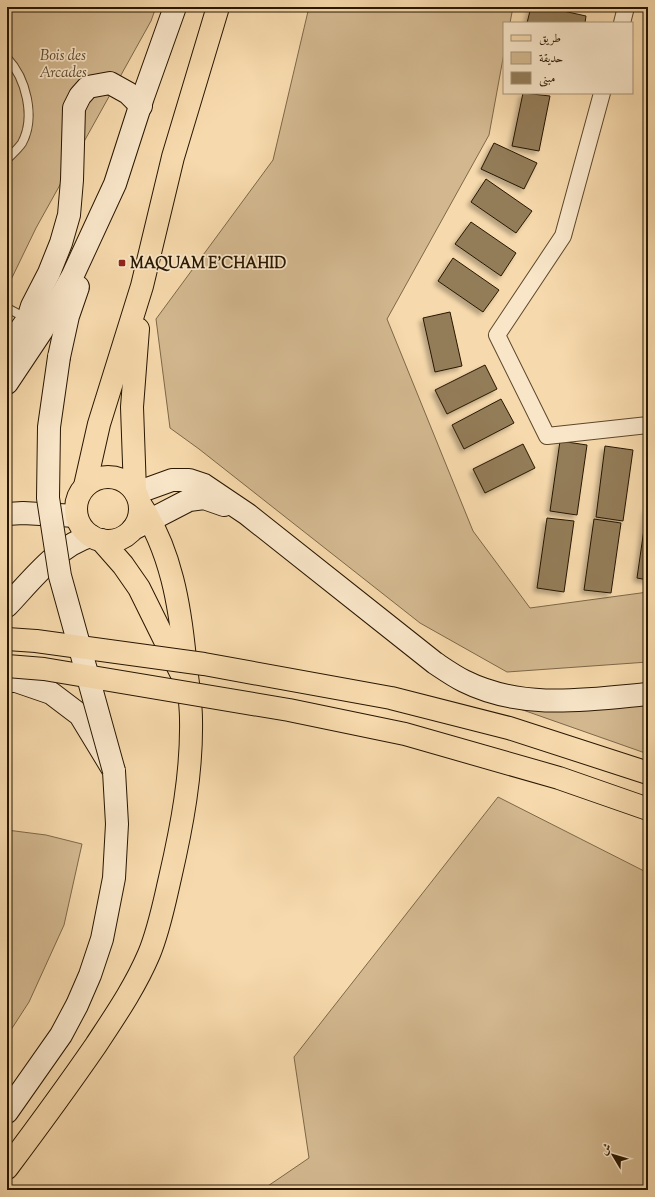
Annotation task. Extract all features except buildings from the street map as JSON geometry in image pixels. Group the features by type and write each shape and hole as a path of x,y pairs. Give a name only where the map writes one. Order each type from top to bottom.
{"main road":[{"path":"7,1112 61,1035 77,1005 90,975 102,939 114,878 117,824 114,771 60,576 48,498 49,427 58,357 68,316 115,184 175,7"},
{"path":"187,685 139,588 123,565 96,538 84,531 76,516 76,505 79,495 85,486 99,424 142,286 173,157 218,7"},
{"path":"7,348 28,319 32,306 49,273 61,243 69,215 72,180 74,108 80,96 88,87 110,83 128,93 141,106"},
{"path":"7,383 41,332 72,277 115,184"},
{"path":"139,508 132,407 142,286"},
{"path":"7,1168 49,1112 131,992 149,954 162,914 179,841 190,772 191,719 179,605 169,568 139,508 129,484 112,477 102,477 85,486"},
{"path":"7,606 67,547 80,539 96,538 119,540 139,508 172,480 189,480 204,485 247,514 435,663 464,681 495,693 528,700 562,702 648,694"},
{"path":"139,508 181,503 197,498 212,500 247,514"},
{"path":"7,514 23,513 76,516"},
{"path":"7,639 36,641 204,664 391,698 509,728 648,773"},
{"path":"7,666 44,668 289,710 405,734 559,778 648,809"},
{"path":"7,681 16,681 50,693 80,715 114,771"},
{"path":"7,1151 26,1131 49,1112"}],"street":[{"path":"622,22 626,7"},
{"path":"602,94 563,236 497,335 547,436 648,425"}],"lane":[{"path":"7,58 15,66 29,106 28,125 22,143 7,159"},
{"path":"7,308 28,319"}],"green space":[{"name":"Bois des Arcades","path":"7,7 156,7 151,21 36,228 7,288"},
{"path":"309,7 513,7 510,22 503,22 503,58 489,135 387,319 473,531 530,608 648,592 648,662 507,672 420,623 199,449 170,428 156,319 273,160"},
{"path":"648,699 648,754 520,709"},
{"path":"498,797 648,873 648,1187 644,1190 262,1190 309,1158 294,1057"},
{"path":"7,830 46,835 82,844 64,925 29,1002 7,1036"}],"place":[{"name":"MAQUAM E'CHAHID","path":"122,263"}]}
